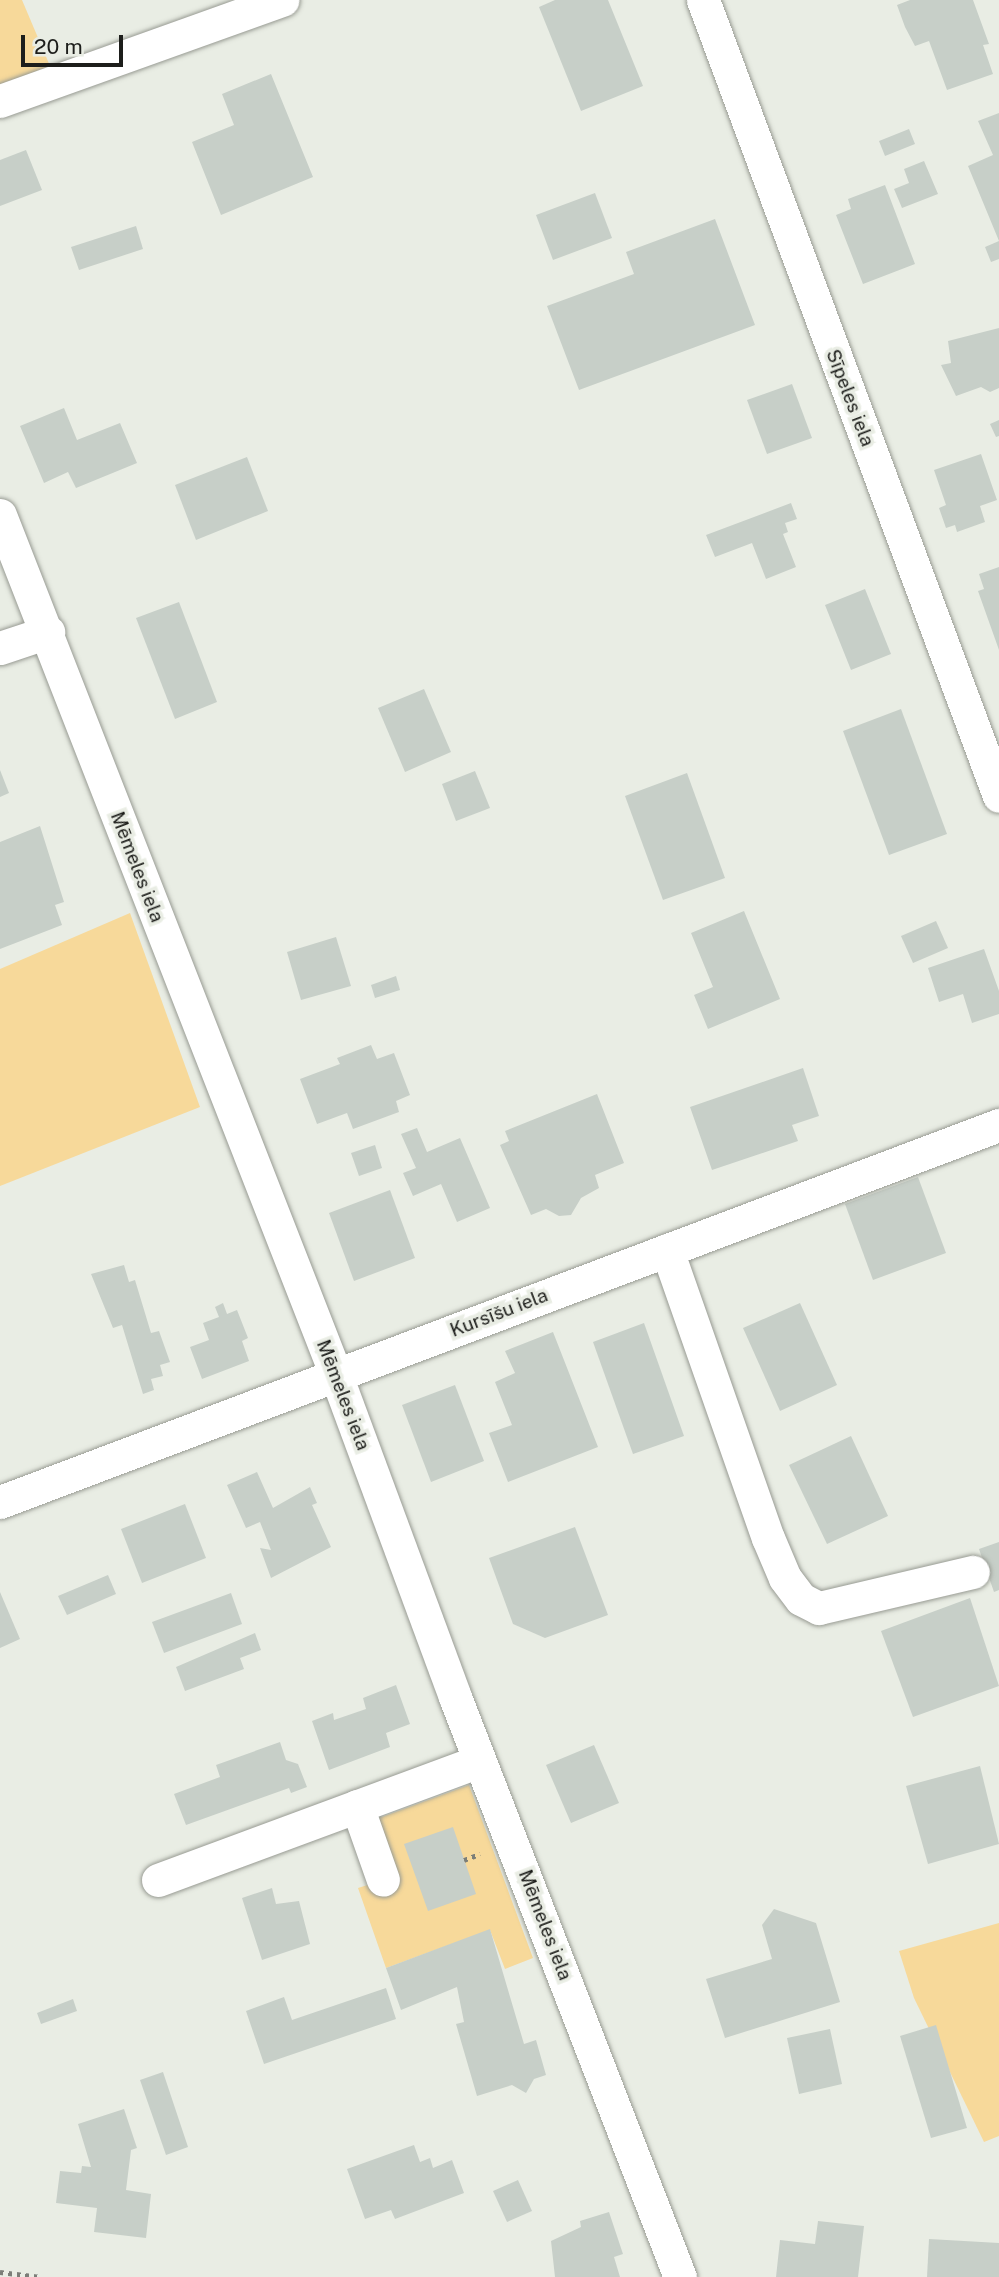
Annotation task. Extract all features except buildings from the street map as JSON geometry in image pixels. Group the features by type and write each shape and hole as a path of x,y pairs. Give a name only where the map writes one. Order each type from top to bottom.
{"street":[{"path":"0,101 282,0"},
{"name":"Sīpeles iela","path":"703,0 999,796"},
{"name":"Mēmeles iela","path":"0,515 48,632 336,1375 480,1761 681,2277"},
{"path":"0,648 48,632"},
{"name":"Kursīšu iela","path":"0,1502 999,1125"},
{"path":"667,1250 768,1538 785,1578 801,1599 820,1608 973,1572"},
{"path":"158,1880 480,1761"},
{"path":"358,1806 383,1880"}],"path":[{"path":"0,2272 38,2277"}],"shaded area":[{"path":"0,0 22,0 50,66 0,85"},
{"path":"130,913 200,1107 0,1186 0,969"},
{"path":"469,1785 533,1958 505,1969 490,1930 386,1968 358,1888 399,1875 379,1818"},
{"path":"999,1923 999,2136 984,2142 914,1998 899,1951"}]}
